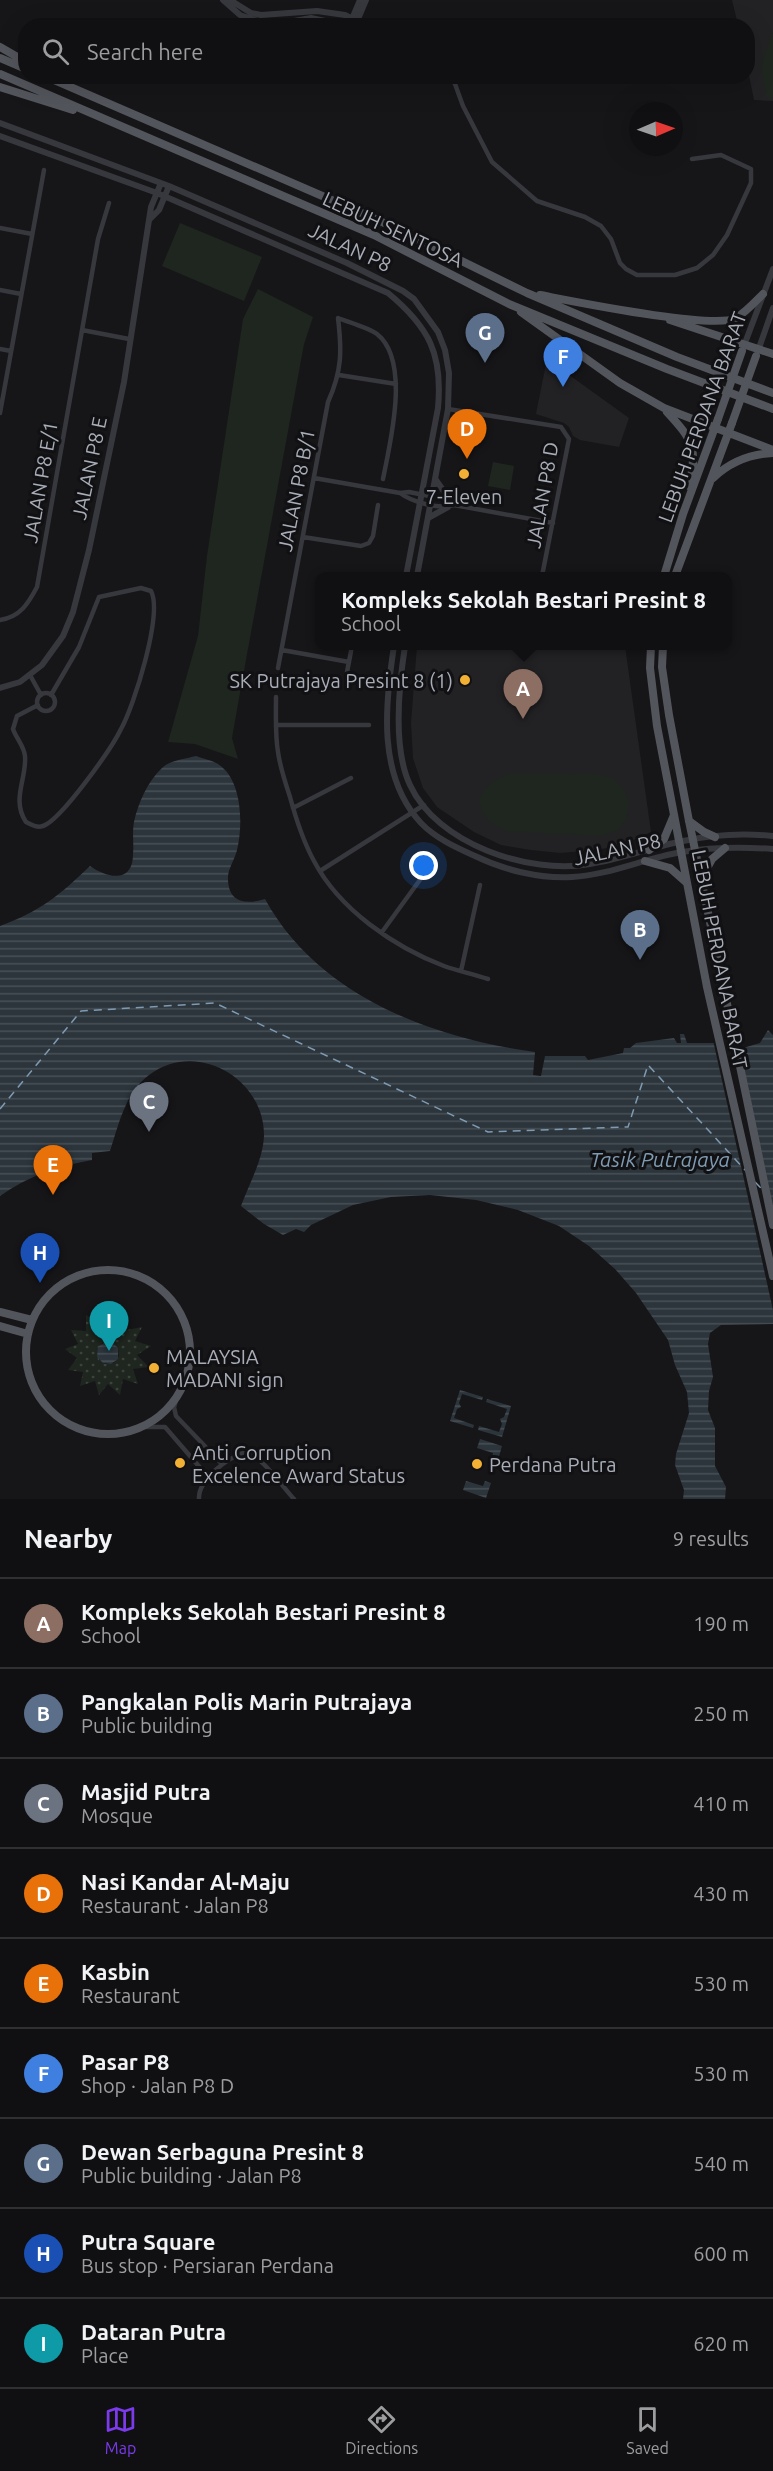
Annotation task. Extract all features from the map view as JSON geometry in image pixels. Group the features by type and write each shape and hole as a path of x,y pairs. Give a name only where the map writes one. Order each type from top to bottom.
{"main road":[{"path":"0,47 18,57"},
{"path":"0,58 18,66"},
{"name":"LEBUH SENTOSA","path":"0,74 18,82"},
{"name":"LEBUH SENTOSA","path":"23,84 374,235 509,304 667,369 773,409"},
{"name":"LEBUH SENTOSA","path":"65,84 380,221 527,293 677,357 773,393"},
{"path":"0,87 122,128"},
{"path":"527,293 648,315 705,320 734,319 763,294"},
{"path":"509,304 620,383 664,408 773,451"},
{"path":"648,315 757,352 773,354"},
{"name":"LEBUH PERDANA BARAT","path":"665,572 683,514 744,347"},
{"name":"LEBUH PERDANA BARAT","path":"676,572 757,352"},
{"path":"664,408 684,432 694,452 694,467 683,514"},
{"path":"710,481 735,461 773,451"},
{"name":"LEBUH PERDANA BARAT","path":"651,650 653,695 711,1007 773,1276"},
{"name":"LEBUH PERDANA BARAT","path":"663,650 662,667 666,696 700,881 773,1225"},
{"path":"650,850 664,839 674,814"},
{"path":"689,821 715,837"},
{"path":"700,881 712,859 725,848"},
{"path":"645,861 670,868 688,885"},
{"path":"114,1269 127,1271 147,1279 172,1299 187,1328 189,1364 178,1395 163,1413 144,1427 123,1433 94,1434 80,1430 57,1417 41,1400 29,1373 26,1352 28,1334 32,1320 51,1293 78,1275 91,1271 114,1269"},
{"path":"0,1312 32,1320"},
{"path":"0,1326 28,1334"}],"street":[{"path":"223,0 240,15 249,18"},
{"path":"230,0 251,13 261,15 317,10 345,18"},
{"path":"356,18 360,0"},
{"path":"357,18 366,0"},
{"path":"455,84 463,106 492,162 537,201 585,217 601,226 611,239 620,263 637,275 675,275 697,268 713,255 728,235 752,183 750,168 720,154 692,159"},
{"name":"JALAN P8","path":"0,123 169,186 347,263 403,291 414,299 438,332 445,350 449,373 448,409 418,572"},
{"name":"JALAN P8","path":"0,136 164,196 388,293 412,313 428,337 436,356 440,387 407,572"},
{"path":"0,413 44,170"},
{"name":"JALAN P8 E","path":"0,688 15,685 42,665 63,636 73,612 117,417 151,207 161,183"},
{"path":"150,220 159,210 169,186"},
{"name":"JALAN P8 E/1","path":"0,620 10,618 27,607 37,587 98,239 109,203"},
{"path":"0,228 32,234"},
{"name":"LEBUH PERDANA BARAT","path":"744,347 773,268"},
{"path":"0,290 21,294"},
{"name":"LEBUH PERDANA BARAT","path":"757,352 773,308"},
{"name":"JALAN P8 B/1","path":"278,668 328,402 339,375 341,347 338,318 377,334 391,354 396,384"},
{"path":"82,330 129,339"},
{"path":"0,349 11,351"},
{"path":"339,375 396,384 395,413 383,478"},
{"name":"JALAN P8 D","path":"448,409 561,426 566,431 569,439 543,572"},
{"path":"314,478 400,494 408,499 420,498 553,523"},
{"path":"435,480 451,504"},
{"path":"428,518 451,504"},
{"path":"303,537 361,546 369,543 373,536 378,505"},
{"path":"30,675 41,695 38,705 16,716 13,729 24,749 25,758 20,807 26,822 38,827 53,820 113,743 124,723 146,658 154,605 151,591 141,588 99,597 79,647 51,695"},
{"path":"282,650 349,662"},
{"path":"347,672 351,650"},
{"name":"JALAN P8","path":"393,650 388,682 388,745 392,769 399,790 421,823 439,837 484,861 508,869 571,877 592,875 682,852 725,848 773,849"},
{"name":"JALAN P8","path":"404,650 399,682 401,744 410,785 424,806 438,821 467,841 510,859 570,866 590,864 692,839 773,836"},
{"path":"41,695 51,695"},
{"path":"38,705 45,711 52,710 55,704 51,695"},
{"path":"276,697 278,753 293,808 299,828 320,871 333,889 355,911 413,952 445,966 488,979"},
{"path":"276,725 369,725"},
{"path":"293,808 351,778"},
{"path":"320,871 424,806"},
{"path":"382,932 422,878"},
{"path":"461,971 480,885"},
{"path":"178,1395 174,1407 176,1416 222,1464"},
{"path":"144,1427 165,1427 209,1478"},
{"path":"199,1499 202,1487 222,1464 245,1452 252,1453 294,1499"}],"shaded area":[{"path":"732,0 773,0 773,101 754,100 751,84 755,84 755,18 736,18"},
{"path":"773,31 773,98 766,97 761,65"},
{"path":"180,223 262,257 244,301 162,266"},
{"path":"258,289 313,317 304,344 232,738 238,759 195,744 168,742 198,636 207,556 243,319"},
{"path":"547,359 629,418 619,447 580,440 573,436 569,427 564,423 536,414"},
{"path":"493,462 514,466 510,490 488,486"},
{"path":"417,650 626,650 651,832 620,846 595,850 560,853 501,845 474,832 437,807 423,788 413,758 411,723"},
{"path":"513,773 599,774 614,779 625,791 629,804 626,820 618,830 601,836 506,831 490,822 482,811 479,799 493,782"},
{"path":"106,1310 114,1323 127,1314 127,1330 142,1327 135,1341 151,1346 137,1355 149,1367 133,1369 138,1384 123,1379 120,1395 108,1384 99,1395 95,1381 80,1386 83,1372 68,1370 77,1358 65,1349 78,1344 71,1330 86,1331 86,1315 100,1323","holes":["110,1342 118,1348 119,1356 114,1363 105,1364 99,1360 102,1343"]}],"water":[{"name":"Tasik Putrajaya","path":"196,756 213,761 226,771 237,792 240,816 239,840 228,876 228,885 234,897 251,902 265,899 288,933 315,962 347,986 381,1007 457,1036 535,1052 533,1075 541,1076 545,1056 585,1056 588,1060 623,1053 624,1048 630,1048 636,1043 674,1038 677,1043 681,1043 680,1034 684,1034 687,1043 727,1041 743,1048 760,1043 768,1030 773,1035 773,1324 721,1325 710,1333 708,1344 713,1377 709,1391 708,1410 715,1428 715,1466 726,1487 725,1499 683,1499 684,1490 675,1465 676,1454 689,1413 687,1392 675,1365 668,1340 636,1293 615,1269 589,1246 559,1226 518,1210 476,1200 430,1195 391,1197 353,1205 311,1225 304,1232 296,1229 283,1235 241,1206 258,1163 264,1136 261,1116 253,1097 241,1082 207,1063 187,1061 168,1065 141,1082 128,1100 110,1151 92,1153 92,1160 44,1173 0,1196 0,926 48,902 90,866 104,873 118,876 129,870 132,864 134,822 148,786 165,765"},
{"path":"105,1342 113,1343 118,1348 118,1359 111,1364 103,1363 97,1357 98,1347"},
{"path":"460,1390 483,1397 482,1400 462,1394 459,1403 461,1407 457,1409 454,1418 474,1425 473,1428 450,1421"},
{"path":"487,1399 511,1406 502,1437 478,1430 479,1426 499,1432 502,1424 500,1419 504,1417 507,1409 486,1402"},
{"path":"480,1439 502,1446 498,1460 492,1458 493,1453 477,1448"},
{"path":"466,1481 483,1486 485,1481 491,1483 486,1498 463,1490"}],"pier":[{"path":"727,1038 737,1042 773,1206 773,1310 713,1040"}],"ferry route":[{"path":"0,1109 81,1011 215,1003 488,1132 628,1127 648,1065 746,1171"},
{"path":"755,1182 762,1189"}],"place":[{"name":"Dewan Serbaguna Presint 8","path":"485,363"},
{"name":"Pasar P8","path":"563,387"},
{"name":"Nasi Kandar Al-Maju","path":"467,459"},
{"name":"7-Eleven","path":"464,474"},
{"name":"SK Putrajaya Presint 8 (1)","path":"465,680"},
{"name":"Kompleks Sekolah Bestari Presint 8","path":"523,719"},
{"name":"Pangkalan Polis Marin Putrajaya","path":"640,960"},
{"name":"Masjid Putra","path":"149,1132"},
{"name":"Kasbin","path":"53,1195"},
{"name":"Putra Square","path":"40,1283"},
{"name":"Dataran Putra","path":"109,1351"},
{"name":"MALAYSIA MADANI sign","path":"154,1368"},
{"name":"Anti Corruption Excelence Award Status","path":"180,1463"},
{"name":"Perdana Putra","path":"477,1464"}]}
